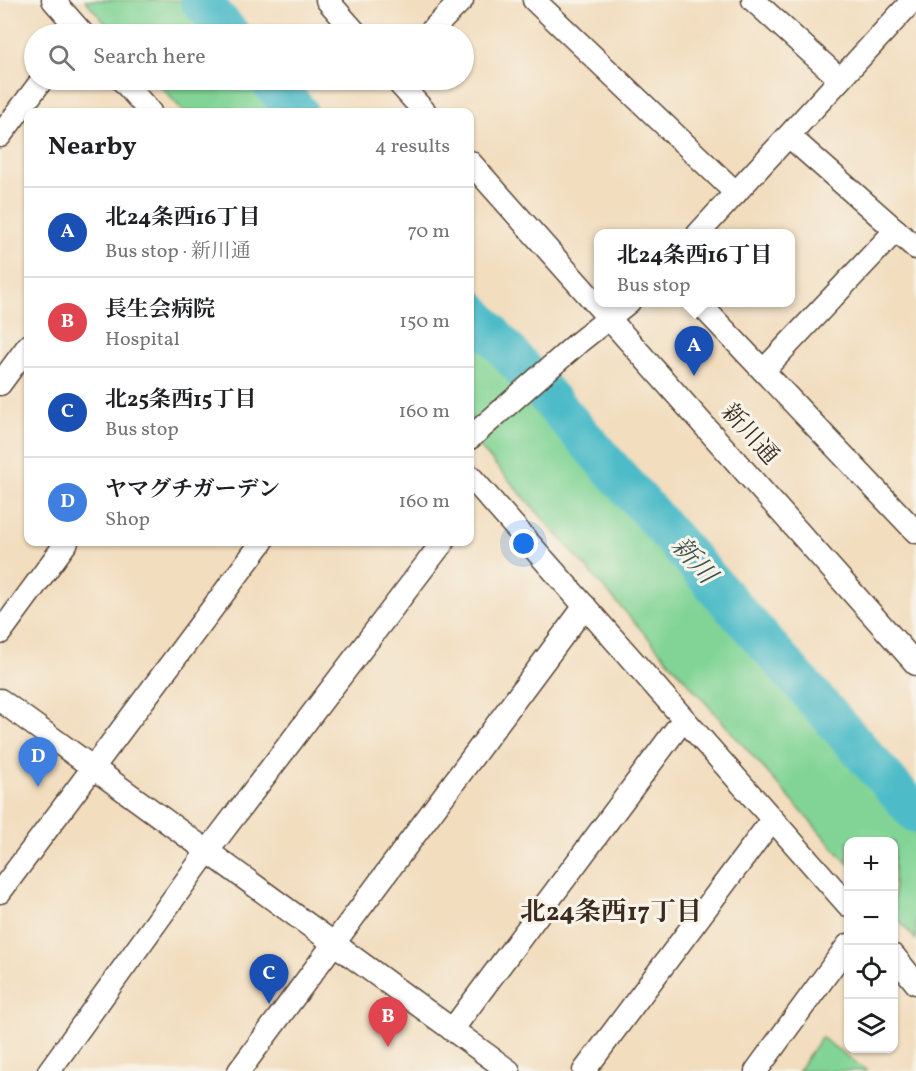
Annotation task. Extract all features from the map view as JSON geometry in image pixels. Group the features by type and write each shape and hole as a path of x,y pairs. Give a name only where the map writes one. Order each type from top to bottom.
{"street":[{"path":"53,0 72,24"},
{"path":"327,0 348,24"},
{"path":"438,24 462,0"},
{"path":"534,0 736,193"},
{"path":"753,0 840,79"},
{"path":"703,229 913,0"},
{"path":"0,136 34,90"},
{"path":"131,90 146,108"},
{"path":"405,90 422,108"},
{"path":"789,136 916,248"},
{"name":"新川通","path":"474,167 594,302"},
{"path":"764,370 896,230"},
{"name":"新川通","path":"598,307 916,663"},
{"path":"474,434 579,342 624,307"},
{"path":"702,307 916,532"},
{"path":"0,384 24,351"},
{"path":"474,491 585,606 683,720 844,899"},
{"path":"0,633 64,546"},
{"path":"0,892 259,546"},
{"path":"49,1071 207,852 440,546"},
{"path":"239,1071 585,606"},
{"path":"0,700 452,1030 497,1068"},
{"path":"452,1030 683,720"},
{"path":"584,1071 772,820"},
{"path":"756,1071 844,952"},
{"path":"898,961 916,982"}],"green space":[{"path":"85,0 184,0 206,24 106,24"},
{"path":"164,90 264,90 280,108 180,108"},
{"path":"474,328 916,831 916,940 898,920 898,837 844,837 844,859 474,441"},
{"path":"821,1037 867,1071 798,1071"}],"waterway":[{"name":"新川","path":"200,0 221,24"},
{"name":"新川","path":"278,90 294,108"},
{"name":"新川","path":"474,314 916,813"}],"place":[{"name":"北24条西16丁目","path":"694,376"},
{"name":"ヤマグチガーデン","path":"38,787"},
{"name":"北25条西15丁目","path":"269,1004"},
{"name":"長生会病院","path":"388,1047"}],"district":[{"name":"北24条西17丁目","path":"611,913"}]}
